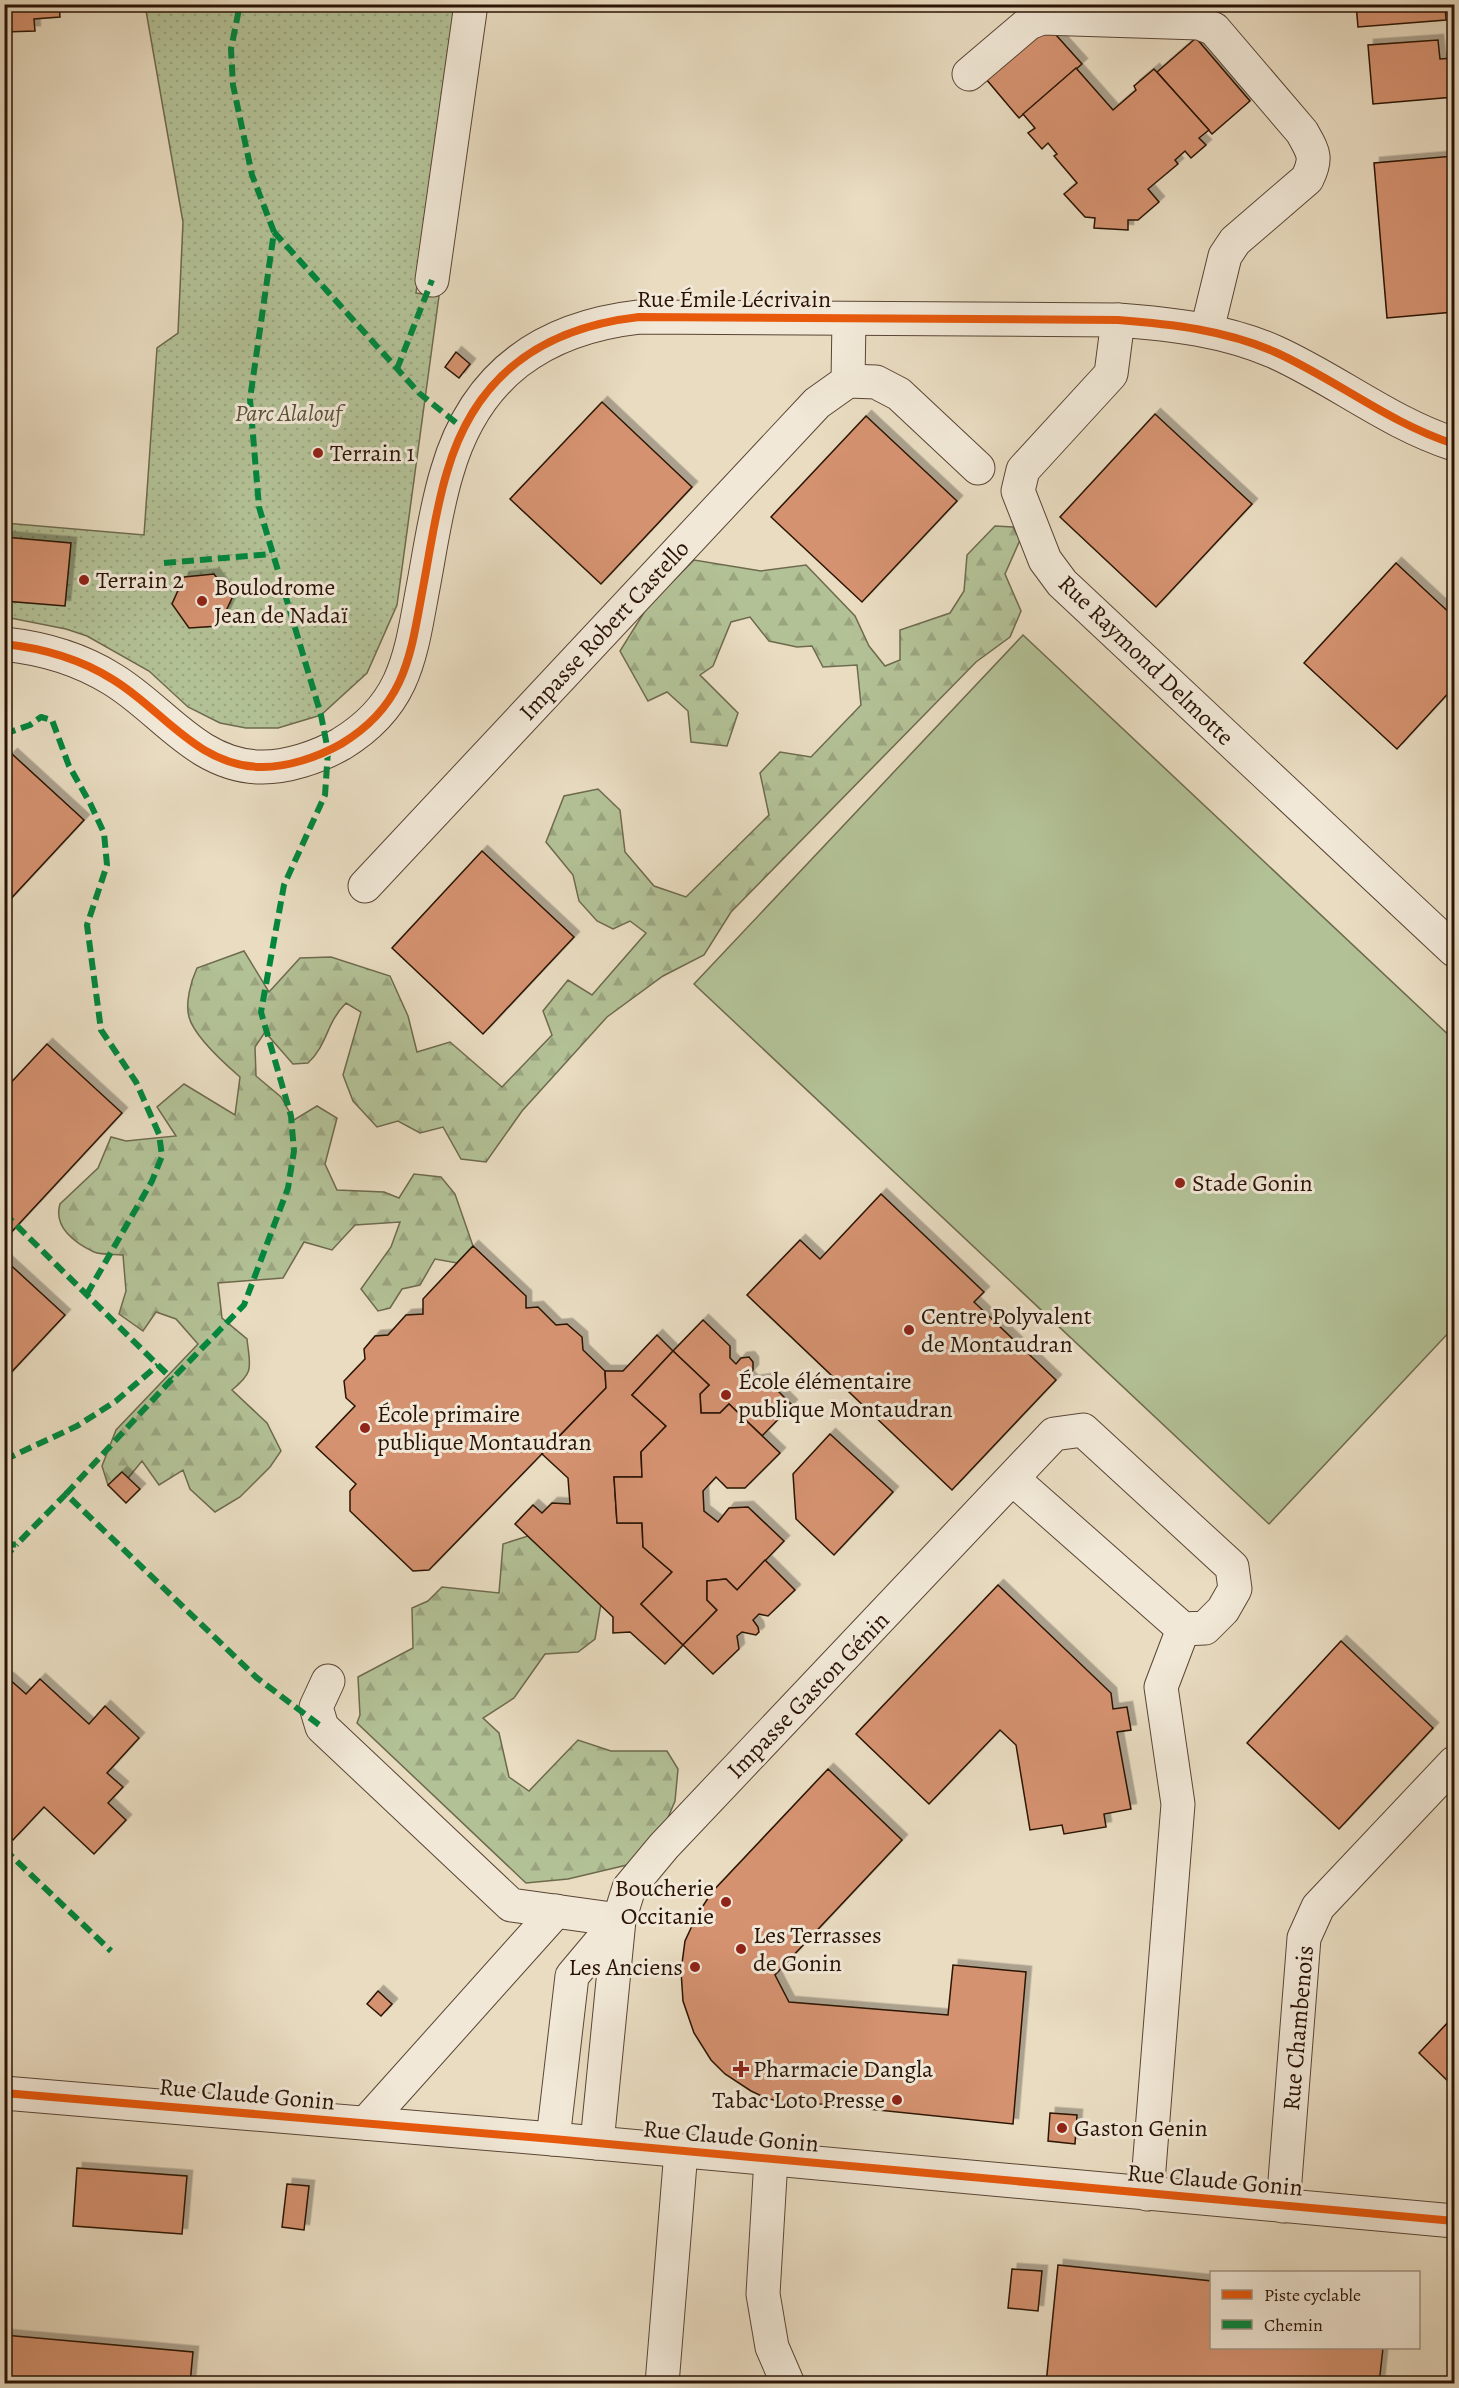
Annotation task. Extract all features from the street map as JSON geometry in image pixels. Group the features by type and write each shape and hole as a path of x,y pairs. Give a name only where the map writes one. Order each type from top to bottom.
{"street":[{"path":"432,280 471,4"},
{"path":"969,74 1029,22 1042,18 1199,23 1214,29 1302,132 1312,151 1314,165 1307,179 1235,241 1225,256 1208,330"},
{"name":"Rue Émile Lécrivain","path":"4,644 32,647 112,679 179,733 205,751 231,762 260,767 294,762 328,751 368,726 385,708 398,687 410,656 438,504 464,429 479,403 497,381 519,360 549,341 577,329 616,319 639,316 1118,320 1164,323 1208,330 1274,352 1424,435 1455,444"},
{"path":"849,319 848,381 876,382 899,394 978,468"},
{"name":"Rue Raymond Delmotte","path":"1118,320 1111,374 1023,470 1018,491 1045,560 1062,584 1455,950"},
{"name":"Impasse Robert Castello","path":"365,886 817,403 848,381"},
{"name":"Impasse Gaston Génin","path":"597,2143 619,1920 629,1888 664,1846 1054,1434 1083,1430 1232,1567 1235,1589 1223,1610 1205,1628 1183,1629"},
{"path":"1013,1479 1183,1629 1161,1687 1178,1804 1147,2194"},
{"path":"328,1680 316,1707 322,1727 511,1905 619,1920"},
{"name":"Rue Chambenois","path":"1283,2206 1304,1938 1318,1907 1455,1763"},
{"path":"366,2123 556,1911"},
{"name":"Impasse Gaston Génin","path":"553,2139 572,1976 619,1920"},
{"name":"Rue Claude Gonin","path":"4,2093 771,2158 1455,2221"},
{"path":"662,2384 681,2151"},
{"path":"771,2158 764,2294 772,2347 788,2384"}],"green space":[{"name":"Parc Alalouf","path":"145,5 456,5 416,293 439,296 397,605 367,673 321,715 278,728 246,728 220,723 188,707 149,671 87,636 66,629 5,617 5,523 144,535 157,348 178,333 183,222"},
{"path":"995,526 1013,527 1020,540 1005,574 1021,611 1010,637 976,662 731,912 704,955 663,976 607,1017 522,1111 486,1162 461,1159 443,1127 420,1133 398,1121 377,1127 353,1101 343,1075 361,1012 346,1003 334,1018 315,1056 308,1063 293,1064 265,1032 255,1047 256,1076 281,1097 294,1120 317,1106 337,1118 325,1164 337,1190 384,1192 399,1198 414,1174 441,1177 455,1194 473,1246 457,1263 435,1259 420,1285 402,1289 390,1308 378,1311 361,1289 391,1247 400,1222 355,1225 332,1250 304,1242 283,1278 218,1283 222,1318 247,1339 248,1373 232,1390 267,1423 281,1451 270,1467 240,1497 215,1512 190,1489 183,1470 159,1485 142,1461 128,1478 108,1485 102,1466 116,1430 198,1344 176,1319 156,1312 143,1331 119,1314 126,1291 123,1255 94,1252 73,1239 60,1220 60,1204 98,1168 111,1137 126,1141 176,1136 157,1107 184,1084 235,1115 240,1077 203,1041 189,1017 189,992 197,968 244,951 269,992 300,958 331,957 390,976 408,1016 417,1052 450,1042 502,1087 552,1035 543,1011 568,980 592,995 646,933 630,921 613,929 597,921 579,901 573,875 546,842 564,796 598,789 620,810 625,852 654,886 686,897 769,815 760,773 780,752 811,757 861,705 857,665 823,667 812,646 797,647 769,641 750,617 731,622 713,666 700,675 738,713 727,746 691,742 688,711 667,692 648,701 620,651 648,606 694,560 761,571 806,565 855,616 869,646 885,666 900,660 900,630 950,613 964,591 967,555"},
{"name":"Stade Gonin","path":"1023,635 1454,1040 1454,1327 1269,1524 694,984"},
{"path":"528,1536 593,1562 604,1586 595,1639 578,1652 545,1654 514,1698 483,1718 499,1733 509,1777 529,1791 578,1740 611,1751 667,1751 678,1769 675,1801 664,1827 631,1864 568,1879 526,1883 357,1723 360,1715 358,1677 413,1648 412,1608 428,1601 442,1587 499,1593 503,1544"}],"building":[{"path":"4,4 59,4 60,17 34,19 35,31 4,32"},
{"path":"1356,4 1445,4 1446,20 1358,27"},
{"path":"1048,26 1082,64 1019,118 986,79"},
{"path":"1196,38 1250,101 1212,134 1157,72"},
{"path":"1438,40 1440,59 1454,58 1454,97 1373,104 1368,45"},
{"path":"1076,68 1113,110 1136,90 1134,86 1154,69 1209,130 1199,138 1206,145 1191,158 1185,151 1175,160 1178,164 1148,189 1159,202 1138,220 1128,220 1128,230 1094,228 1095,218 1085,217 1064,194 1077,183 1054,156 1057,154 1048,143 1042,149 1028,133 1035,128 1023,114"},
{"path":"1454,156 1454,312 1387,318 1374,163"},
{"path":"456,352 470,364 459,378 445,367"},
{"path":"602,402 692,487 601,584 510,499"},
{"path":"1155,414 1252,504 1156,607 1060,517"},
{"path":"866,416 957,501 862,602 771,517"},
{"path":"4,537 71,543 65,606 4,601"},
{"path":"1396,563 1454,617 1454,687 1397,749 1304,663"},
{"name":"Boulodrome Jean de Nadaï","path":"214,574 232,598 219,626 189,628 172,604 184,577"},
{"path":"12,754 84,820 4,906 4,762"},
{"path":"482,851 574,937 483,1034 392,948"},
{"path":"47,1044 122,1113 4,1240 4,1090"},
{"name":"Centre Polyvalent de Montaudran","path":"881,1194 984,1292 974,1302 1056,1380 952,1490 747,1295 800,1240 820,1259"},
{"path":"473,1246 526,1296 526,1308 538,1307 556,1325 567,1324 582,1337 583,1350 605,1371 606,1388 429,1570 413,1571 350,1511 350,1491 356,1484 316,1447 355,1406 346,1398 344,1381 365,1359 364,1349 375,1336 388,1335 406,1315 423,1314 423,1299"},
{"path":"4,1259 65,1315 4,1380"},
{"path":"703,1320 730,1346 730,1358 736,1364 741,1358 749,1357 753,1362 753,1370 748,1376 753,1381 766,1379 792,1405 762,1436 729,1404 720,1413 701,1413 700,1394 709,1385 673,1351"},
{"path":"657,1335 673,1351 632,1395 666,1426 641,1452 642,1477 614,1477 617,1523 642,1523 643,1547 672,1572 641,1604 683,1645 665,1664 630,1632 613,1633 613,1617 515,1524 533,1505 542,1513 552,1503 570,1504 568,1478 542,1454 606,1388 605,1371 623,1371"},
{"path":"673,1351 709,1385 700,1394 701,1413 720,1413 729,1404 780,1453 745,1488 727,1488 716,1477 703,1491 704,1511 718,1522 729,1508 748,1507 784,1541 737,1590 726,1579 707,1581 707,1600 717,1610 683,1645 641,1604 672,1572 643,1547 642,1523 617,1523 614,1477 642,1477 641,1452 666,1426 632,1395"},
{"path":"830,1434 893,1492 834,1555 796,1519 793,1474"},
{"path":"122,1472 140,1489 126,1503 108,1485"},
{"path":"765,1560 795,1590 768,1616 759,1614 753,1620 759,1632 756,1635 742,1632 737,1636 739,1649 713,1674 683,1645 717,1610 707,1600 707,1581 726,1579 737,1590"},
{"path":"998,1585 1111,1693 1113,1709 1127,1707 1131,1730 1117,1732 1131,1809 1104,1814 1106,1827 1064,1834 1062,1825 1030,1830 1016,1745 1000,1730 929,1804 856,1734"},
{"path":"1341,1641 1433,1728 1339,1829 1247,1743"},
{"path":"8,1678 26,1694 40,1679 89,1724 105,1706 139,1738 107,1773 123,1787 108,1803 126,1820 94,1854 44,1807 13,1840 4,1832 4,1682"},
{"name":"Les Terrasses de Gonin","path":"828,1769 902,1840 775,1975 789,2002 948,2015 953,1965 1026,1972 1013,2124 781,2102 766,2098 725,2074 711,2060 694,2033 683,2001 681,1971 685,1941 697,1915 712,1892"},
{"path":"378,1991 392,2004 381,2016 367,2004"},
{"path":"1454,2016 1454,2087 1419,2053"},
{"name":"Gaston Genin","path":"1050,2113 1077,2115 1075,2144 1048,2141"},
{"path":"77,2168 187,2176 182,2234 73,2226"},
{"path":"287,2184 309,2186 304,2230 282,2227"},
{"path":"1058,2265 1210,2281 1210,2349 1383,2349 1379,2384 1046,2384"},
{"path":"1012,2269 1042,2271 1038,2311 1008,2308"},
{"path":"4,2335 193,2352 190,2384 4,2384"}],"marked path":[{"path":"66,1494 244,1305 288,1188 294,1151 291,1116 261,1012 284,885 325,795 328,751 321,715 259,507 250,399 274,232 252,175 233,85 231,49 240,4"},
{"path":"274,232 419,393 464,429"},
{"path":"397,369 432,280"},
{"path":"164,563 272,554"},
{"path":"4,734 30,725 41,717 52,720 69,766 104,833 107,865 87,925 101,1030 136,1082 159,1134 162,1156 152,1181 87,1294"},
{"path":"4,1213 172,1379"},
{"path":"4,1460 77,1426 116,1401 158,1365"},
{"path":"4,1546 17,1544 66,1494 257,1678 322,1727"},
{"path":"4,1558 17,1544"},
{"path":"4,1849 111,1951"}],"cycle path":[{"path":"4,644 60,655 100,672 130,691 198,746 237,764 259,767 280,766 332,749 362,729 379,714 401,679 413,639 436,517 447,472 459,438 475,408 494,383 517,362 543,345 572,332 639,317 1118,320 1178,326 1237,338 1275,352 1407,425 1454,444"},
{"path":"4,2093 553,2139 1454,2221"}],"place":[{"name":"Terrain 1","path":"318,453"},
{"name":"Terrain 2","path":"84,580"},
{"name":"Boulodrome Jean de Nadaï","path":"202,601"},
{"name":"Stade Gonin","path":"1180,1183"},
{"name":"Centre Polyvalent de Montaudran","path":"909,1330"},
{"name":"École élémentaire publique Montaudran","path":"726,1395"},
{"name":"École primaire publique Montaudran","path":"365,1428"},
{"name":"Boucherie Occitanie","path":"726,1902"},
{"name":"Les Terrasses de Gonin","path":"741,1949"},
{"name":"Les Anciens","path":"695,1967"},
{"name":"Pharmacie Dangla","path":"741,2069"},
{"name":"Tabac Loto Presse","path":"897,2100"},
{"name":"Gaston Genin","path":"1062,2128"}]}
